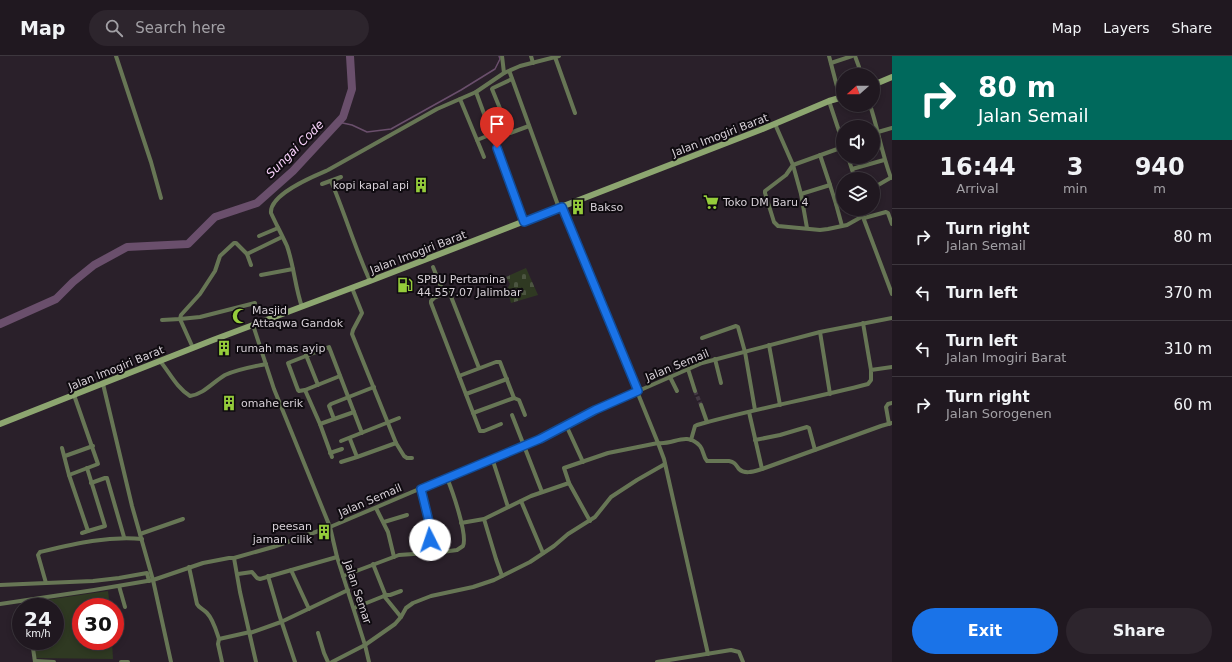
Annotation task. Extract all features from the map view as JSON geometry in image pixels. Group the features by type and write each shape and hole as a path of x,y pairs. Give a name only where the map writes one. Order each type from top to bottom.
{"main road":[{"path":"880,82 892,77"},
{"name":"Jalan Imogiri Barat","path":"0,424 193,348 561,208 836,99"}],"street":[{"path":"116,56 161,198"},
{"path":"502,56 504,73"},
{"path":"531,56 533,63"},
{"path":"302,307 286,246 271,213 271,208 278,198 287,191 312,176 328,170 392,134 476,92 504,73 520,66 557,56 575,113"},
{"path":"829,56 836,80"},
{"path":"831,63 853,56 859,67"},
{"path":"510,73 561,208 638,391 658,443 665,464 708,654"},
{"path":"512,80 492,89 510,133 529,126"},
{"path":"476,92 524,222"},
{"path":"460,99 484,157"},
{"path":"830,101 836,120"},
{"path":"775,124 793,166 802,194 807,228"},
{"path":"880,131 892,128"},
{"path":"477,140 492,134"},
{"path":"880,142 884,160 892,178 880,184"},
{"path":"836,149 793,166 786,175 765,191 774,222 777,225 822,230 850,224 863,217 884,212 890,213 892,224"},
{"path":"820,155 836,204"},
{"path":"852,169 884,160"},
{"path":"850,164 853,172"},
{"path":"322,184 341,177"},
{"path":"331,181 370,281"},
{"path":"802,194 830,185"},
{"path":"839,216 842,226"},
{"path":"863,217 892,294"},
{"path":"259,236 278,228"},
{"path":"247,254 282,237"},
{"path":"193,348 180,320 180,315 200,294 215,271 220,256 235,243 247,254 251,265"},
{"path":"430,258 444,294"},
{"path":"261,275 293,269"},
{"path":"352,288 362,313 352,334 396,443 404,456 407,458 412,458"},
{"path":"479,368 450,294 448,292 432,299 431,303 480,431 484,431 501,424"},
{"path":"162,320 180,320 200,317 255,303"},
{"name":"Jalan Semail","path":"41,598 151,580 203,562 234,558 273,547 330,527 540,439 595,410 688,369 715,359 820,332 892,318"},
{"path":"691,440 695,426 707,422 731,415 830,394 870,383 872,380 871,370 864,323"},
{"name":"Jalan Semar","path":"253,325 274,389 330,527 337,557 354,608 369,662"},
{"path":"702,338 736,326 738,328 745,352 755,410"},
{"path":"820,332 830,394"},
{"path":"769,346 780,405"},
{"path":"340,376 299,391 287,363 329,347 362,433"},
{"path":"306,355 318,385"},
{"path":"715,359 721,383"},
{"path":"160,361 175,382 190,396 198,394 225,375 232,372 266,364"},
{"path":"459,376 496,362 500,362 514,398 519,400 525,415"},
{"path":"871,370 892,367"},
{"path":"688,369 695,391"},
{"path":"670,377 677,391"},
{"path":"466,394 507,379"},
{"path":"103,384 171,662"},
{"path":"334,419 329,405 374,387"},
{"path":"305,390 320,424 331,455 342,449"},
{"path":"69,475 98,464 74,395"},
{"path":"473,413 514,398"},
{"path":"590,521 569,483 564,468 608,453 658,443 665,444 685,438 700,446 705,459 730,460 746,473 762,469 890,423 886,407 888,404 892,403"},
{"path":"701,405 707,422"},
{"path":"320,424 354,412"},
{"path":"749,412 762,469"},
{"path":"512,415 542,492"},
{"path":"342,441 400,418"},
{"path":"566,425 583,462"},
{"path":"755,440 780,435 807,427 809,428 815,450"},
{"path":"350,439 357,458"},
{"path":"341,462 357,458 396,443"},
{"path":"65,456 92,446"},
{"path":"62,448 69,475 88,531"},
{"path":"492,458 508,507"},
{"path":"332,662 365,645 395,624 406,608 413,603 431,596 474,587 516,570 554,546 568,534 590,521 612,498 637,480 665,464"},
{"path":"82,533 105,526 87,468"},
{"path":"91,483 107,478 124,537"},
{"path":"343,576 394,556 457,550 463,546 464,541 461,523 455,498 447,478"},
{"path":"461,523 484,519 542,492 569,483"},
{"path":"421,489 430,526 428,552"},
{"path":"522,501 543,553"},
{"path":"376,508 384,522 394,556"},
{"path":"384,522 407,515"},
{"path":"46,583 38,555 39,552 83,542 124,537 141,537 183,519"},
{"path":"484,519 502,576"},
{"path":"238,574 252,572 257,578 260,579 337,557"},
{"path":"234,558 256,662"},
{"path":"374,564 385,593 384,595 401,617"},
{"path":"189,567 197,604 199,608 207,613 215,627 219,639 218,644 222,662"},
{"path":"291,570 309,608"},
{"path":"0,585 93,581 147,573 151,580"},
{"path":"268,576 281,622 295,662"},
{"path":"124,577 125,585"},
{"path":"93,581 94,590"},
{"path":"120,586 125,607"},
{"path":"219,639 250,633 281,622 348,590"},
{"path":"354,608 384,595 390,595 401,591"},
{"name":"Jalan Semail","path":"0,604 12,602"},
{"path":"318,633 328,662"},
{"path":"33,650 35,662 54,662"},
{"path":"657,662 731,650 740,654 743,662"},
{"path":"121,662 128,662"}],"green space":[{"path":"526,268 538,295 511,303 507,289 510,284 506,277"},
{"path":"108,591 109,598 72,598 72,650 112,650 113,659 36,658 36,650 64,650 64,598 59,598"}],"waterway":[{"name":"Sungai Code","path":"0,324 56,299 73,282 94,265 127,247 188,244 215,217 257,203 293,171 343,117 352,89 350,56"},
{"path":"338,122 352,125 367,132 391,129 495,69 500,59 499,56"}],"tunnel":[{"path":"695,391 701,405"}],"place":[{"name":"kopi kapal api","path":"421,185"},
{"name":"Toko DM Baru 4","path":"711,202"},
{"name":"Bakso","path":"578,207"},
{"name":"SPBU Pertamina 44.557.07 Jalimbar","path":"405,285"},
{"name":"Masjid Attaqwa Gandok","path":"240,316"},
{"name":"rumah mas ayip","path":"224,348"},
{"name":"omahe erik","path":"229,403"},
{"name":"peesan jaman cilik","path":"324,532"}],"route":[{"path":"430,540 430,526 421,489 540,439 595,410 638,391 562,207 524,222 497,148"}]}
